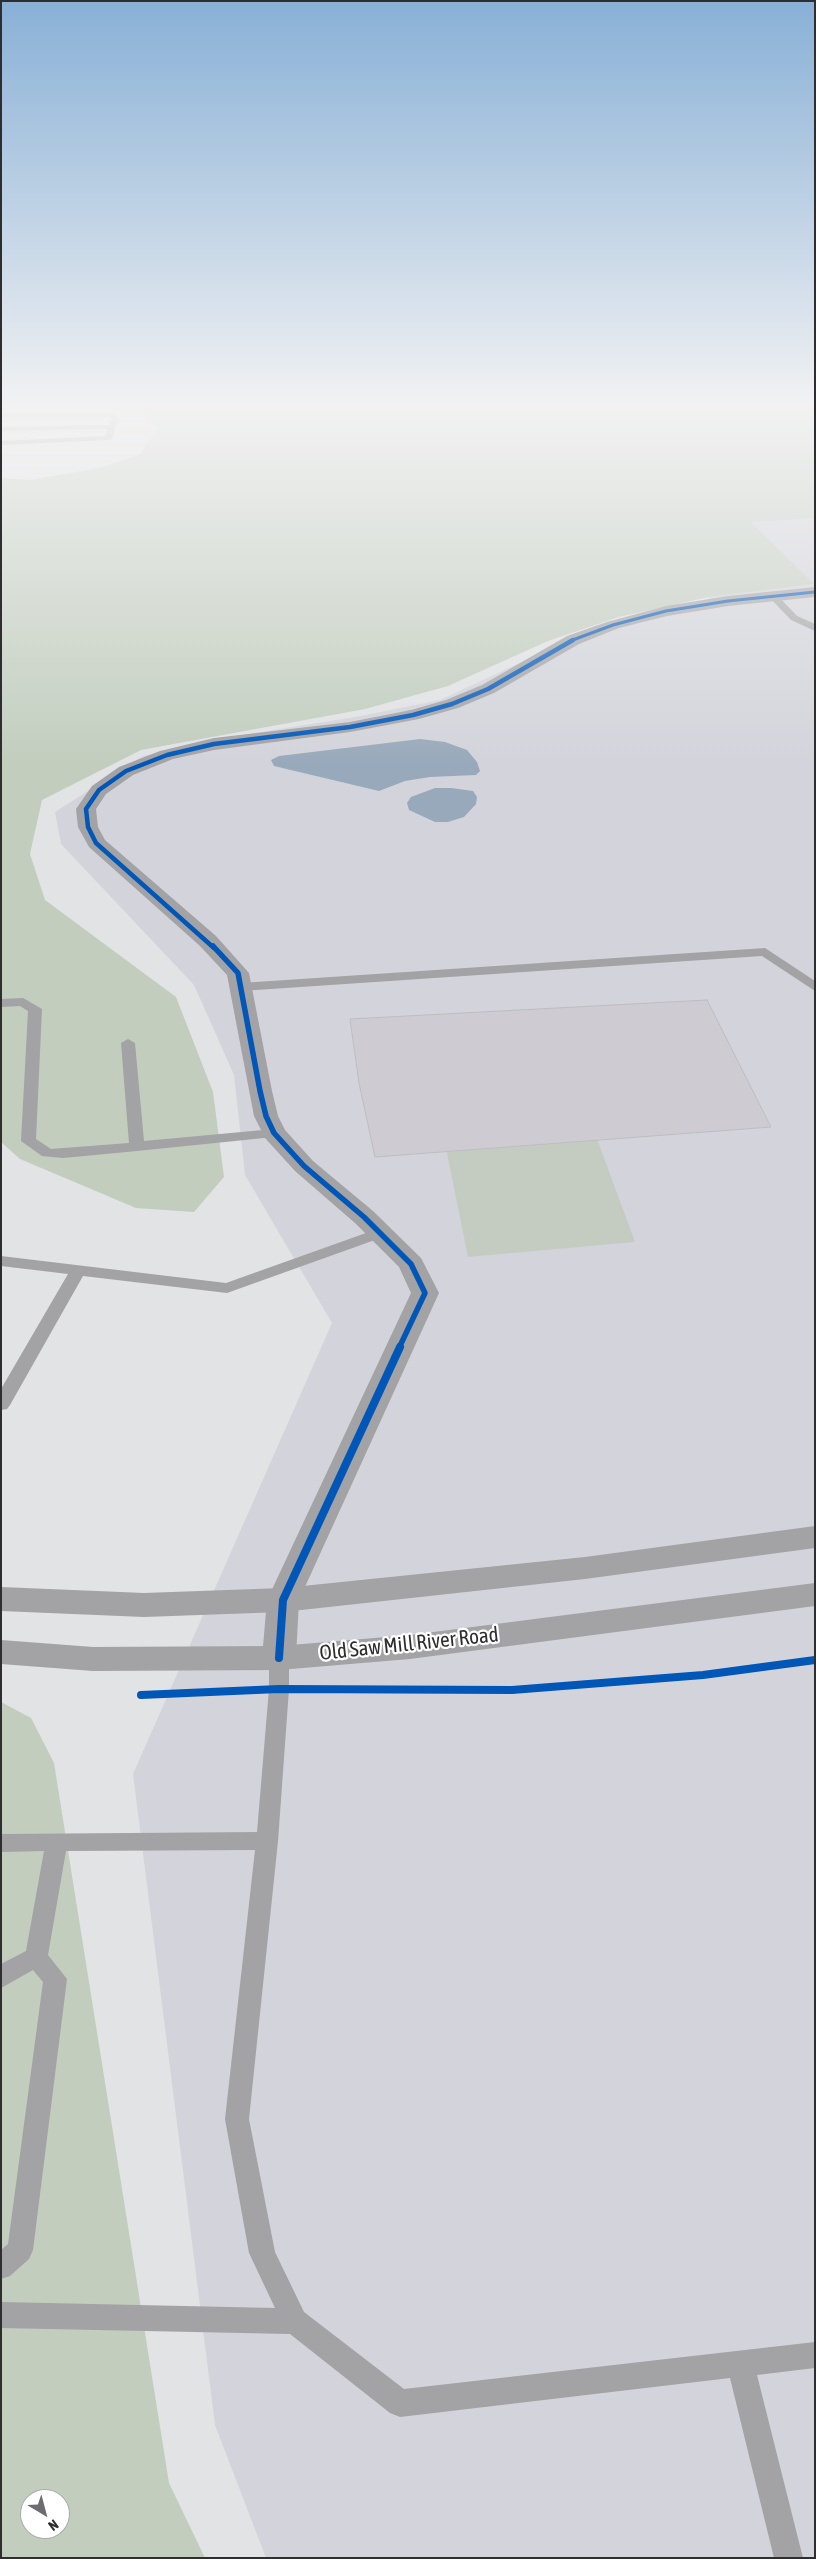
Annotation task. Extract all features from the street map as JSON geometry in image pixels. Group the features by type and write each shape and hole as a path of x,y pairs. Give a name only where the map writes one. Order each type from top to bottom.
{"street":[{"path":"279,1658 283,1600 425,1293 411,1264 380,1233 304,1166 274,1133 266,1116 260,1091 238,973 208,941 96,843 88,827 86,809 99,790 126,771 166,755 214,744 359,725 413,715 452,704 488,689 573,640 613,625 728,600 815,592"},
{"path":"1,1599 144,1605 283,1600 586,1568 815,1537"},
{"name":"Old Saw Mill River Road","path":"1,1652 93,1659 279,1658 410,1647 815,1594"}],"lane":[{"path":"773,596 794,618 815,628"},
{"path":"241,987 765,952 815,987"},
{"path":"1,1003 23,1002 35,1009 28,1141 47,1153 62,1154 274,1133"},
{"path":"128,1044 137,1147"},
{"path":"1,1261 227,1288 380,1233"},
{"path":"1,1405 78,1270"},
{"path":"279,1658 279,1689 267,1841 238,2119 262,2253 295,2321 400,2403 815,2355"},
{"path":"1,1843 267,1841"},
{"path":"36,1957 57,1842"},
{"path":"1,1978 2,1975 36,1957"},
{"path":"1,2266 20,2250 55,1979 36,1957"},
{"path":"1,2315 295,2321"},
{"path":"740,2363 789,2558"}],"shaded area":[{"path":"696,526 815,526 815,2558 266,2558 215,2425 133,1774 332,1323 245,1175 234,1075 194,985 61,844 55,812 143,756 236,736 355,717 440,700 594,628 709,600 708,585"},
{"path":"596,1136 635,1242 468,1257 446,1148"}],"green space":[{"path":"1,526 755,526 814,584 709,597 619,617 548,641 448,686 365,709 141,750 42,800 30,854 45,900 176,997 213,1092 224,1177 194,1212 136,1208 20,1159 1,1142"},
{"path":"1,1702 31,1718 54,1763 169,2483 205,2558 1,2558"}],"water":[{"path":"420,739 445,742 467,750 477,762 480,771 476,775 430,777 405,781 379,791 274,766 271,760 279,756"},
{"path":"435,788 473,791 477,797 476,804 464,817 448,822 435,822 409,810 407,803 411,797"}],"building":[{"path":"707,1000 771,1127 375,1157 359,1083 350,1019"}],"cycle path":[{"path":"279,1658 283,1600 425,1293 411,1264 364,1217 304,1166 274,1133 266,1116 260,1091 238,973 208,941 96,843 88,827 86,809 99,790 126,771 167,755 214,744 350,727 413,715 452,704 488,689 573,640 613,625 666,611 728,601 815,592"},
{"path":"141,1695 279,1689 512,1690 703,1675 815,1660"}]}
